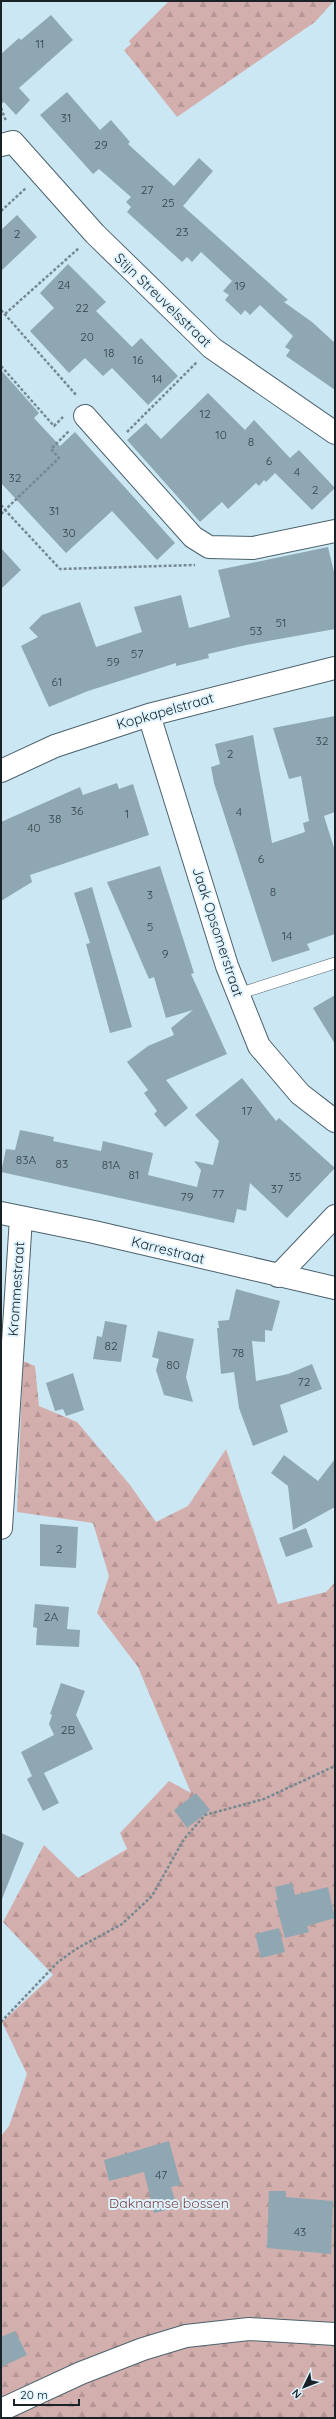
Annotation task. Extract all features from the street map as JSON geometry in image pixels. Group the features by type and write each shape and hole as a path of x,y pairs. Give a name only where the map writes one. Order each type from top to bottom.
{"street":[{"name":"Stijn Streuvelsstraat","path":"7,144 95,234 212,348 335,433"},
{"path":"75,416 112,446 193,537 209,547 253,548 335,531"},
{"name":"Kopkapelstraat","path":"1,771 55,746 149,715 335,668"},
{"name":"Jaak Opsomerstraat","path":"149,715 227,966 259,1046 300,1094 335,1121"},
{"name":"Karrestraat","path":"11,1216 94,1232 278,1276 335,1288"},
{"name":"Krommestraat","path":"1,1528 11,1216"},
{"path":"278,1276 335,1216"},
{"path":"1,2410 81,2373 186,2336 249,2329 335,2334"}],"lane":[{"path":"238,994 335,962"}],"path":[{"path":"6,314 95,234"},
{"path":"1,310 89,409 54,426 1,366"},
{"path":"112,446 212,348"},
{"path":"1,514 60,458 51,449 75,416"},
{"path":"1,505 60,569 195,565 209,547"},
{"path":"1,2022 58,1962 76,1949 122,1924 152,1896 184,1839 205,1815 264,1799 335,1766"}],"green space":[{"path":"169,1 334,1 315,22 177,117 124,50 131,44 129,41"},
{"name":"Daknamse bossen","path":"23,1361 35,1366 39,1406 77,1422 130,1485 156,1522 188,1506 226,1449 278,1604 326,1592 335,1582 335,2418 1,2418 1,2136 9,2126 27,2074 2,2022 53,1975 3,1922 44,1845 78,1878 127,1849 120,1833 169,1781 191,1793 138,1667 97,1613 109,1576 93,1523 17,1512"}],"building":[{"path":"51,15 73,40 19,88 30,100 16,115 4,102 1,104 1,54 19,38 21,40"},
{"path":"67,92 100,130 111,120 130,142 128,144 174,186 199,158 213,171 183,206 288,300 284,302 312,322 335,343 335,390 286,356 290,350 285,347 293,336 260,305 250,315 245,310 241,315 225,300 229,295 223,291 232,281 201,252 192,262 187,257 182,262 127,212 131,207 126,202 131,197 99,169 93,174 40,115"},
{"path":"17,215 37,237 1,271 1,230"},
{"path":"68,264 106,302 96,311 132,347 141,338 178,376 148,405 112,368 103,376 85,358 69,373 30,331 54,308 40,293"},
{"path":"1,370 39,413 34,418 60,446 75,432 175,543 157,560 112,511 66,553 1,483"},
{"path":"208,393 245,430 254,420 290,458 299,450 335,488 312,510 275,473 266,482 264,480 259,486 256,483 228,509 222,502 200,522 127,440 146,423 161,439"},
{"path":"328,547 335,576 335,629 246,645 208,654 209,658 176,666 176,663 88,691 49,707 21,646 38,637 29,628 42,615 80,602 96,647 142,632 134,607 181,595 189,628 230,617 218,570"},
{"path":"1,548 21,570 1,589"},
{"path":"335,716 335,812 324,816 335,851 335,934 307,944 310,950 272,962 214,783 211,767 220,764 215,744 253,735 272,843 305,832 303,823 309,821 301,776 289,779 273,728"},
{"path":"117,783 119,789 133,784 149,835 30,875 32,882 1,901 1,822 80,787 83,795"},
{"path":"160,866 194,973 191,974 227,1054 166,1080 188,1108 165,1127 154,1114 157,1111 144,1093 148,1090 127,1062 148,1046 174,1035 171,1028 193,1010 166,1018 154,977 149,979 107,882"},
{"path":"92,887 132,1027 110,1033 86,944 90,943 74,893"},
{"path":"335,995 335,1044 313,1008"},
{"path":"242,1078 276,1121 279,1118 335,1168 287,1218 250,1183 246,1211 237,1209 234,1223 1,1172 6,1149 15,1150 20,1130 54,1137 53,1141 101,1151 103,1141 153,1153 148,1175 197,1187 201,1170 194,1161 213,1165 219,1141 195,1115"},
{"path":"236,1289 280,1301 272,1331 265,1330 265,1342 252,1341 256,1381 288,1374 312,1364 322,1389 280,1405 288,1432 253,1446 239,1408 234,1372 221,1374 217,1328 219,1328 218,1321 229,1320"},
{"path":"105,1321 127,1325 121,1362 93,1359 97,1336 102,1337"},
{"path":"158,1331 194,1339 186,1377 193,1402 164,1395 156,1370 159,1359 152,1357"},
{"path":"73,1373 84,1410 66,1416 63,1409 55,1411 46,1383"},
{"path":"284,1455 318,1481 335,1459 335,1507 293,1530 288,1486 271,1473"},
{"path":"40,1524 78,1527 76,1568 40,1566"},
{"path":"306,1528 313,1547 286,1557 279,1538"},
{"path":"35,1604 69,1607 67,1629 80,1630 79,1647 36,1645 37,1628 33,1627"},
{"path":"61,1683 85,1691 76,1715 93,1749 44,1773 59,1803 43,1811 27,1779 32,1776 21,1752 54,1735 49,1724 52,1715 50,1714"},
{"path":"196,1793 210,1810 187,1828 174,1810"},
{"path":"1,1833 24,1843 2,1899 1,1898"},
{"path":"292,1883 295,1895 328,1887 335,1918 307,1926 309,1932 285,1938 275,1900 278,1900 275,1887"},
{"path":"279,1928 285,1952 261,1958 255,1934"},
{"path":"169,2141 181,2185 171,2187 175,2200 170,2209 154,2213 144,2172 109,2181 104,2160"},
{"path":"269,2191 286,2191 286,2197 333,2201 331,2254 267,2248"},
{"path":"15,2331 27,2355 1,2367 1,2337"}]}
